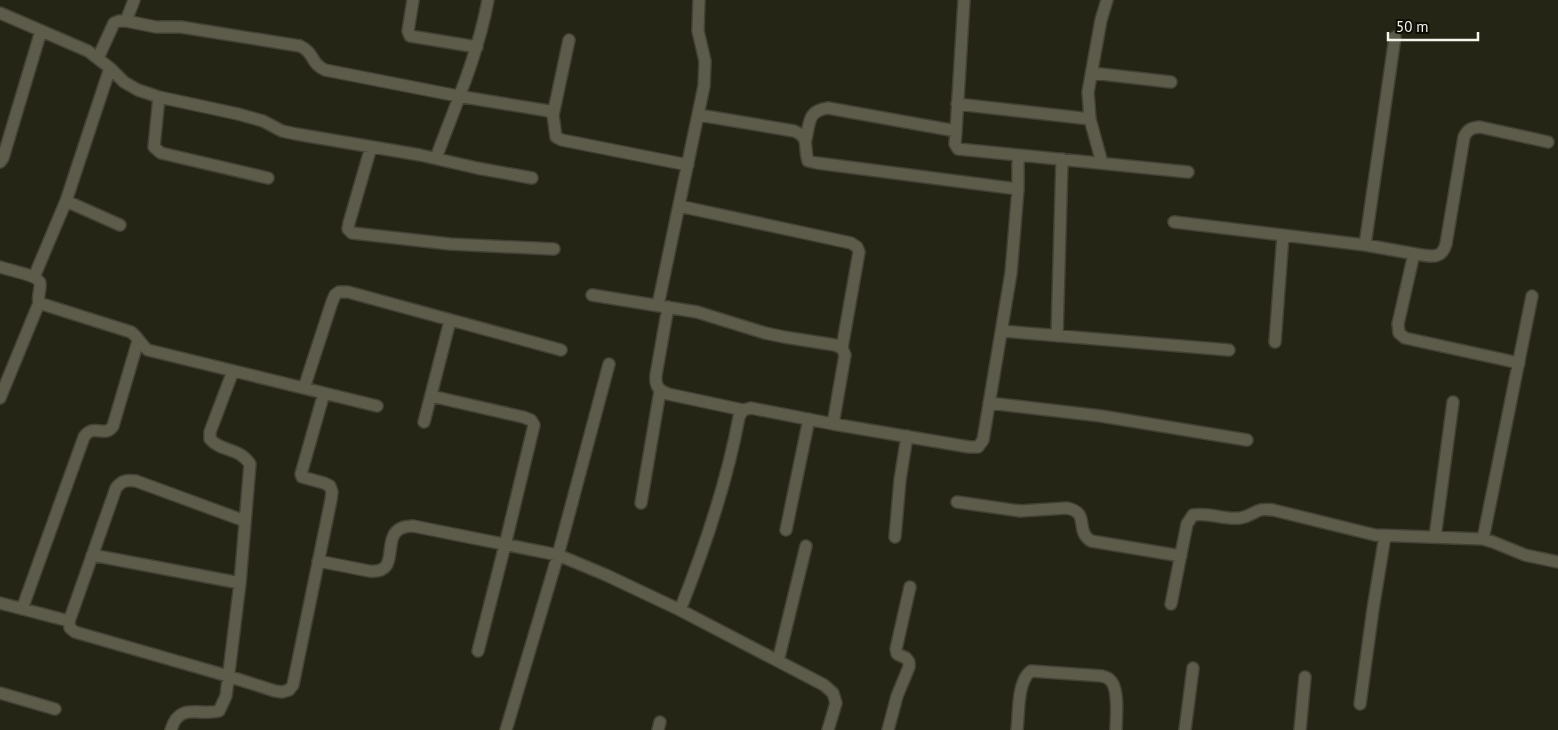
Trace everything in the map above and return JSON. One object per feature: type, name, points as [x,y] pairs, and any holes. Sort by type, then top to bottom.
[{"type":"street","points":[[126,21],[134,0]]},
{"type":"street","points":[[413,0],[408,31],[410,36],[477,47]]},
{"type":"street","points":[[436,158],[477,47],[488,0]]},
{"type":"street","points":[[699,0],[698,30],[706,72],[699,115],[679,206],[663,306],[655,383],[660,391],[743,410],[751,408],[969,447],[978,446],[983,440],[1011,273],[1018,189],[1018,156]]},
{"type":"street","points":[[964,0],[957,104],[956,144],[958,149],[1188,172]]},
{"type":"street","points":[[1102,163],[1090,119],[1088,92],[1106,0]]},
{"type":"street","points":[[0,13],[88,51],[124,82],[138,90],[159,97],[238,114],[263,121],[282,131],[436,158],[532,178]]},
{"type":"street","points":[[98,58],[114,23],[119,21],[147,26],[196,29],[300,46],[308,50],[318,66],[324,70],[458,96],[542,109],[549,111],[553,115]]},
{"type":"street","points":[[2,154],[41,30]]},
{"type":"street","points":[[1365,245],[1395,37]]},
{"type":"street","points":[[569,40],[553,115],[556,137],[562,140],[688,165]]},
{"type":"street","points":[[34,277],[66,201],[110,68]]},
{"type":"street","points":[[1092,74],[1171,82]]},
{"type":"street","points":[[159,97],[154,147],[161,153],[268,178]]},
{"type":"street","points":[[957,104],[1090,119]]},
{"type":"street","points":[[956,131],[828,108],[818,110],[811,115],[806,139],[806,154],[808,161],[817,163],[1018,189]]},
{"type":"street","points":[[699,115],[794,131],[802,134],[806,139]]},
{"type":"street","points":[[1174,222],[1365,245],[1437,256],[1442,252],[1446,244],[1464,137],[1467,131],[1480,127],[1548,142]]},
{"type":"street","points":[[371,147],[349,223],[348,229],[352,233],[450,244],[554,249]]},
{"type":"street","points":[[1057,336],[1062,159]]},
{"type":"street","points":[[66,201],[120,226]]},
{"type":"street","points":[[679,206],[851,243],[857,247],[859,252],[842,348],[845,355],[834,424]]},
{"type":"street","points":[[1275,342],[1283,235]]},
{"type":"street","points":[[1410,253],[1413,258],[1398,324],[1399,333],[1405,338],[1519,363]]},
{"type":"street","points":[[0,267],[34,277],[39,281],[40,285],[39,302],[0,398]]},
{"type":"street","points":[[304,388],[334,295],[339,292],[348,292],[561,350]]},
{"type":"street","points":[[592,295],[697,312],[784,337],[835,345],[842,348]]},
{"type":"street","points":[[1483,539],[1532,296]]},
{"type":"street","points":[[39,302],[131,332],[148,350],[157,354],[377,406]]},
{"type":"street","points":[[424,422],[450,320]]},
{"type":"street","points":[[1002,331],[1229,350]]},
{"type":"street","points":[[22,609],[84,437],[87,432],[92,430],[106,432],[111,430],[138,341]]},
{"type":"street","points":[[506,730],[558,555],[609,364]]},
{"type":"street","points":[[172,730],[177,717],[183,713],[210,714],[219,711],[226,696],[240,583],[250,464],[240,453],[214,444],[210,439],[210,432],[233,371]]},
{"type":"street","points":[[640,504],[660,391]]},
{"type":"street","points":[[245,521],[136,481],[128,480],[121,482],[116,488],[92,555],[69,621],[70,628],[75,632],[275,691],[289,690],[293,685],[332,492],[330,486],[302,477],[301,474],[324,393]]},
{"type":"street","points":[[431,396],[523,417],[531,420],[534,425],[478,651]]},
{"type":"street","points":[[1434,537],[1453,402]]},
{"type":"street","points":[[989,403],[1101,416],[1247,440]]},
{"type":"street","points":[[680,610],[705,543],[739,417],[743,410]]},
{"type":"street","points":[[786,530],[809,419]]},
{"type":"street","points":[[895,537],[899,489],[907,436]]},
{"type":"street","points":[[957,502],[1020,511],[1074,509],[1081,516],[1085,537],[1091,541],[1180,556]]},
{"type":"street","points":[[1171,604],[1187,524],[1193,515],[1202,514],[1240,518],[1264,508],[1361,533],[1385,536],[1483,539],[1525,555],[1558,562]]},
{"type":"street","points":[[318,561],[369,571],[377,572],[384,570],[388,563],[392,538],[396,530],[403,526],[413,526],[558,555],[680,610],[824,685],[833,693],[836,703],[828,730]]},
{"type":"street","points":[[1360,704],[1372,609],[1385,536]]},
{"type":"street","points":[[778,662],[806,546]]},
{"type":"street","points":[[92,555],[240,583]]},
{"type":"street","points":[[888,730],[897,696],[909,667],[909,662],[906,658],[897,654],[896,650],[910,587]]},
{"type":"street","points":[[0,604],[69,621]]},
{"type":"street","points":[[1185,730],[1193,668]]},
{"type":"street","points":[[1018,730],[1022,687],[1027,674],[1031,671],[1102,676],[1110,679],[1114,685],[1116,695],[1116,730]]},
{"type":"street","points":[[1300,730],[1305,677]]},
{"type":"street","points":[[0,693],[56,709]]}]
